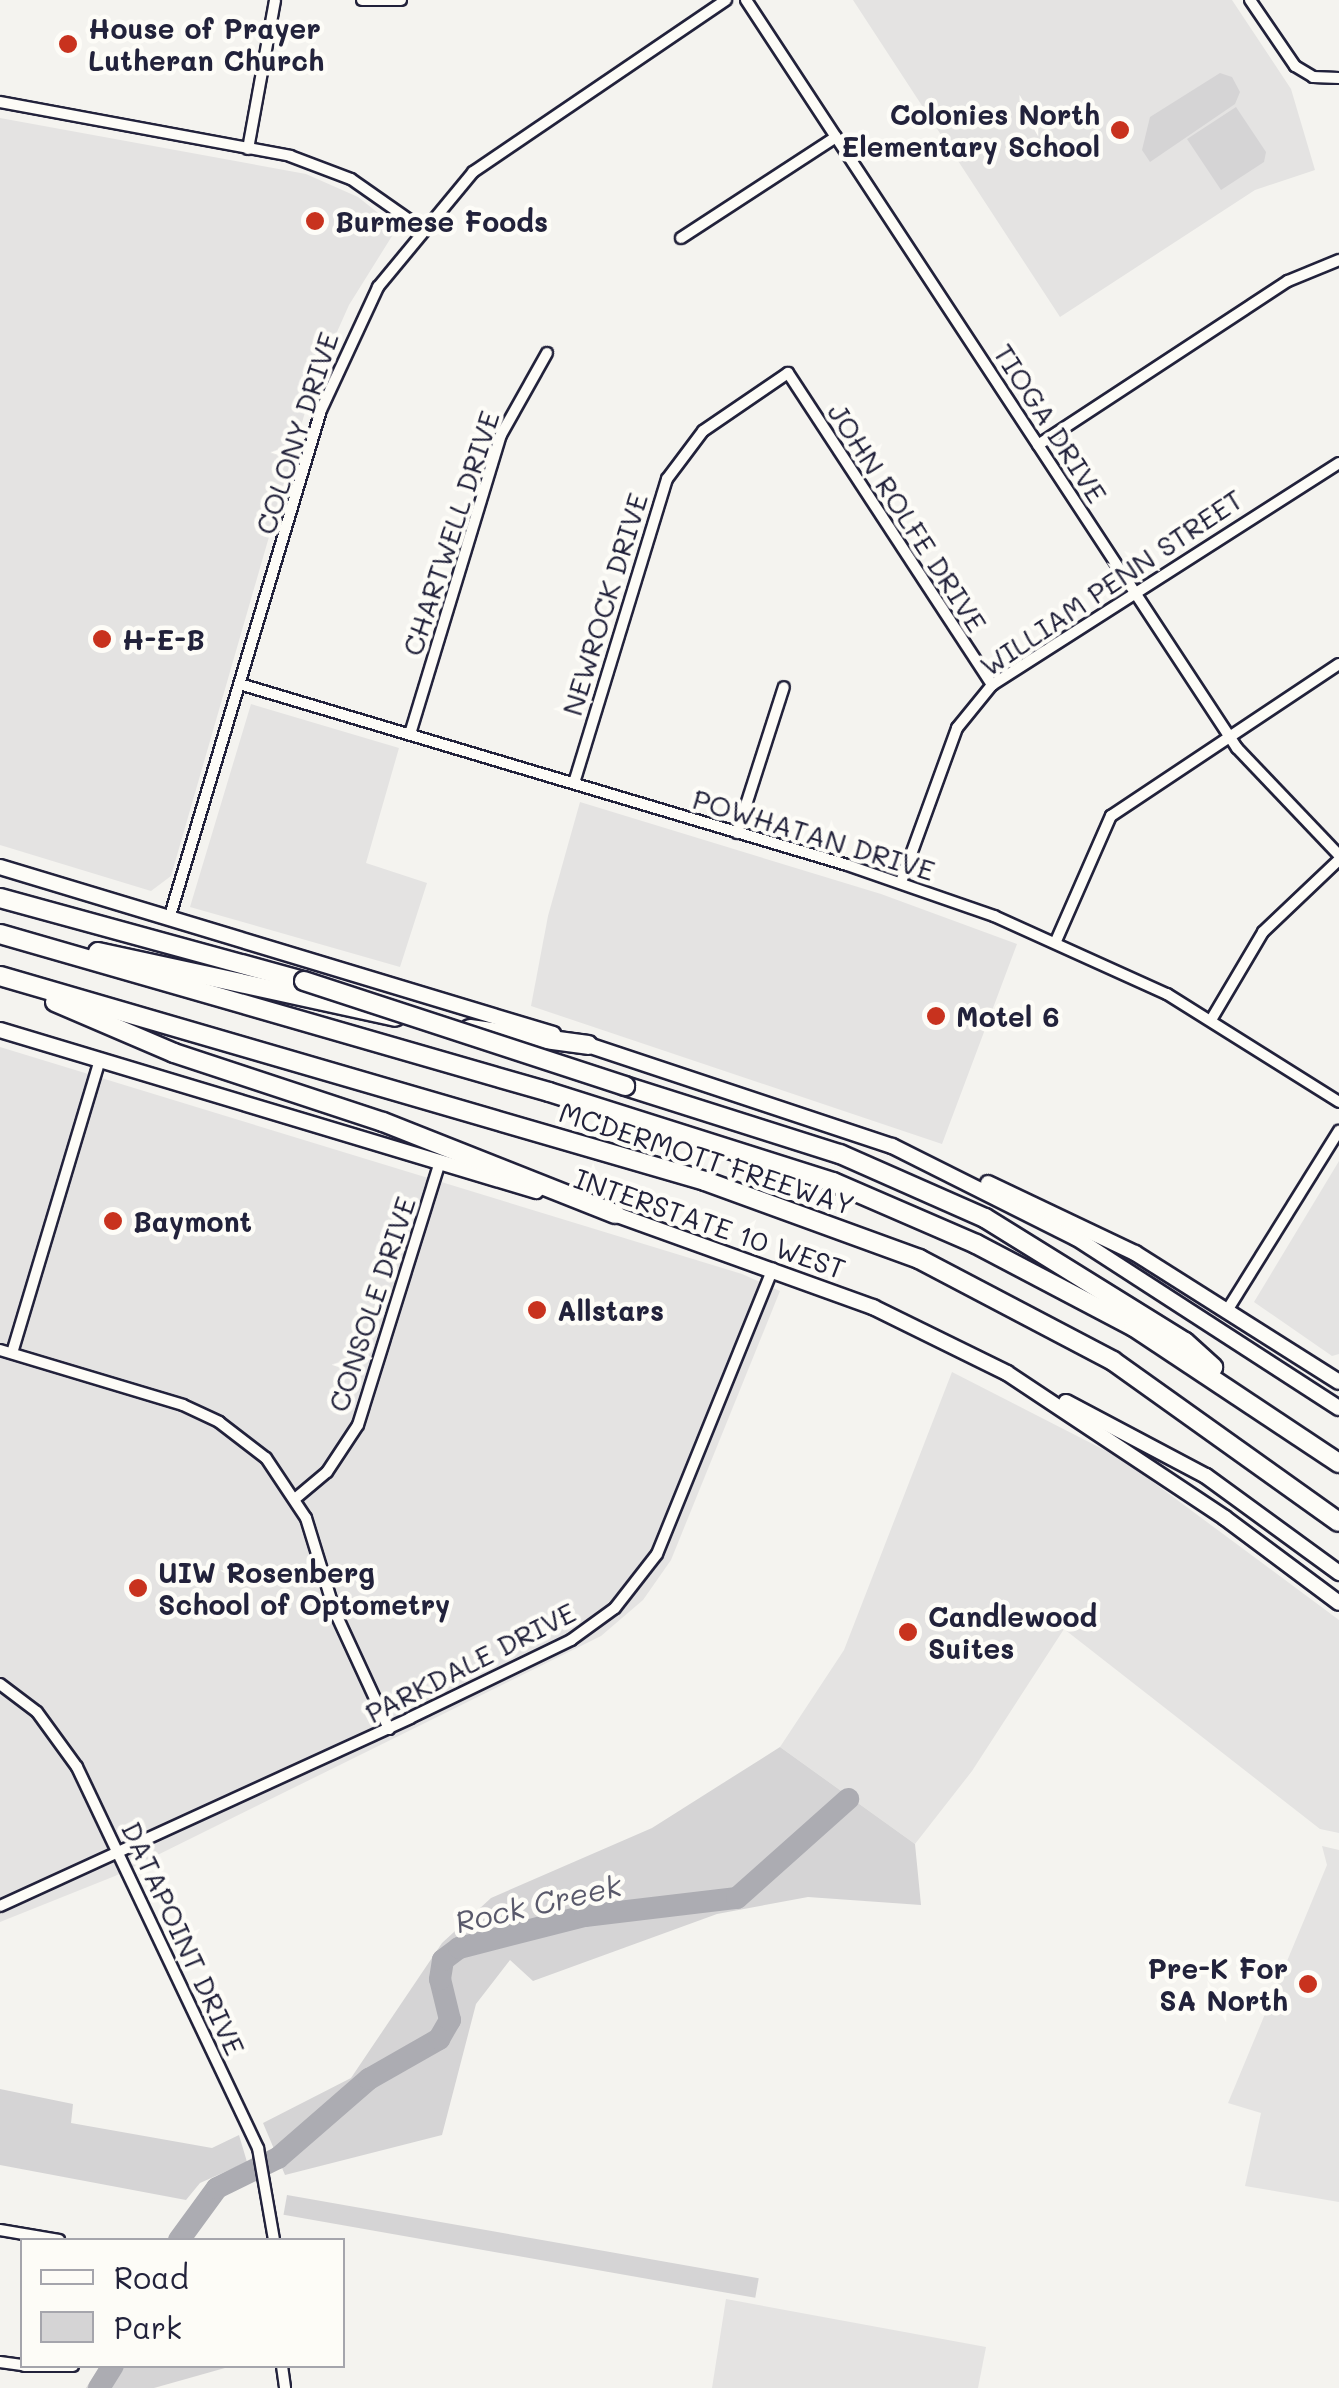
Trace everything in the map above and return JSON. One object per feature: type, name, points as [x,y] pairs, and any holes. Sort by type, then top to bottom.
[{"type":"highway","points":[[0,898],[304,982],[840,1154],[985,1218],[1185,1342],[1250,1402]]},
{"type":"highway","points":[[4,935],[185,967],[341,1008],[588,1045]]},
{"type":"highway","name":"MCDERMOTT FREEWAY","points":[[4,935],[549,1092],[833,1182],[976,1244],[1134,1327],[1339,1463]]},
{"type":"highway","points":[[0,976],[174,1054],[383,1122],[616,1214]]},
{"type":"highway","name":"MCDERMOTT FREEWAY","points":[[0,976],[704,1181],[919,1259],[1113,1362],[1339,1522]]},
{"type":"main road","points":[[0,867],[588,1045],[892,1146],[1053,1212],[1228,1309],[1339,1382]]},
{"type":"main road","name":"INTERSTATE 10 WEST","points":[[0,1030],[616,1214],[873,1307],[1007,1373],[1225,1518],[1339,1602]]},
{"type":"main road","points":[[892,1146],[1076,1238],[1339,1408]]},
{"type":"main road","points":[[1007,1373],[1206,1476],[1339,1573]]},
{"type":"street","points":[[248,149],[275,0]]},
{"type":"street","points":[[362,0],[401,0]]},
{"type":"street","name":"COLONY DRIVE","points":[[169,919],[243,685],[331,383],[368,304],[421,228],[503,148],[726,0]]},
{"type":"street","name":"TIOGA DRIVE","points":[[746,0],[1228,735],[1339,858]]},
{"type":"street","points":[[1250,0],[1305,74],[1339,78]]},
{"type":"street","points":[[0,102],[324,166],[378,194],[421,228]]},
{"type":"street","points":[[681,238],[836,137]]},
{"type":"street","points":[[1038,445],[1288,281],[1339,260]]},
{"type":"street","name":"CHARTWELL DRIVE","points":[[410,734],[501,435],[547,353]]},
{"type":"street","name":"JOHN ROLFE DRIVE","points":[[788,373],[992,685]]},
{"type":"street","name":"NEWROCK DRIVE","points":[[574,783],[667,480],[702,431],[788,373]]},
{"type":"street","name":"WILLIAM PENN STREET","points":[[901,882],[957,728],[992,685],[1339,463]]},
{"type":"street","points":[[1056,941],[1111,816],[1339,664]]},
{"type":"street","name":"POWHATAN DRIVE","points":[[243,685],[901,882],[1056,941],[1211,1020],[1339,1102]]},
{"type":"street","points":[[737,833],[784,686]]},
{"type":"street","points":[[1211,1020],[1264,932],[1339,858]]},
{"type":"street","points":[[100,1059],[6,1352],[207,1415],[266,1458],[296,1498],[336,1612],[389,1728]]},
{"type":"street","points":[[1228,1309],[1339,1130]]},
{"type":"street","name":"CONSOLE DRIVE","points":[[296,1498],[326,1472],[358,1424],[440,1162]]},
{"type":"street","name":"PARKDALE DRIVE","points":[[0,1906],[120,1856],[571,1640],[631,1591],[671,1524],[772,1269]]},
{"type":"street","name":"DATAPOINT DRIVE","points":[[0,1684],[62,1741],[120,1856],[258,2148],[268,2180],[274,2238]]},
{"type":"street","points":[[0,2230],[47,2238]]},
{"type":"shaded area","name":"Colonies North Elementary School","points":[[853,0],[1232,0],[1291,89],[1315,170],[1255,190],[1060,317]]},
{"type":"shaded area","points":[[0,118],[306,174],[358,197],[397,228],[349,305],[312,388],[171,876],[151,891],[0,845]]},
{"type":"shaded area","points":[[251,704],[399,748],[366,863],[427,883],[400,967],[190,907]]},
{"type":"shaded area","points":[[580,802],[881,894],[1017,944],[942,1144],[531,1006],[548,916]]},
{"type":"shaded area","points":[[0,1047],[742,1274],[780,1291],[671,1560],[643,1600],[601,1636],[115,1876],[0,1922]]},
{"type":"shaded area","points":[[1339,1161],[1339,1354],[1332,1356],[1254,1302]]},
{"type":"shaded area","points":[[952,1372],[1122,1459],[1339,1620],[1339,1833],[1320,1829],[1064,1629],[972,1771],[915,1844],[780,1747],[844,1650]]},
{"type":"shaded area","name":"Pre-K For SA North","points":[[1322,1846],[1339,1850],[1339,2202],[1245,2186],[1261,2113],[1228,2103],[1327,1865]]},
{"type":"shaded area","points":[[726,2299],[986,2347],[978,2388],[712,2388]]},
{"type":"green space","points":[[1220,73],[1232,77],[1240,92],[1235,104],[1150,162],[1142,150],[1150,117]]},
{"type":"green space","points":[[1236,107],[1266,152],[1264,162],[1221,190],[1187,139]]},
{"type":"green space","points":[[780,1747],[915,1844],[921,1905],[808,1897],[717,1914],[533,1981],[510,1960],[476,2004],[442,2135],[285,2175],[263,2123],[351,2078],[442,1943],[491,1898],[652,1828]]},
{"type":"green space","points":[[0,2089],[73,2104],[71,2123],[212,2148],[239,2135],[247,2162],[200,2183],[186,2200],[0,2165]]},
{"type":"green space","points":[[287,2195],[759,2278],[755,2298],[284,2215]]},
{"type":"green space","points":[[99,2368],[225,2368],[154,2388],[86,2388]]},
{"type":"waterway","name":"Rock Creek","points":[[180,2238],[217,2188],[278,2158],[369,2079],[439,2039],[450,2020],[440,1979],[443,1960],[459,1948],[585,1916],[737,1898],[848,1799]]},
{"type":"waterway","name":"Rock Creek","points":[[99,2388],[112,2368]]},
{"type":"place","name":"House of Prayer Lutheran Church","points":[[68,44]]},
{"type":"place","name":"Colonies North Elementary School","points":[[1120,130]]},
{"type":"place","name":"Burmese Foods","points":[[315,221]]},
{"type":"place","name":"H-E-B","points":[[102,639]]},
{"type":"place","name":"Motel 6","points":[[936,1016]]},
{"type":"place","name":"Baymont","points":[[113,1221]]},
{"type":"place","name":"Allstars","points":[[537,1310]]},
{"type":"place","name":"UIW Rosenberg School of Optometry","points":[[138,1588]]},
{"type":"place","name":"Candlewood Suites","points":[[908,1632]]},
{"type":"place","name":"Pre-K For SA North","points":[[1308,1984]]}]
